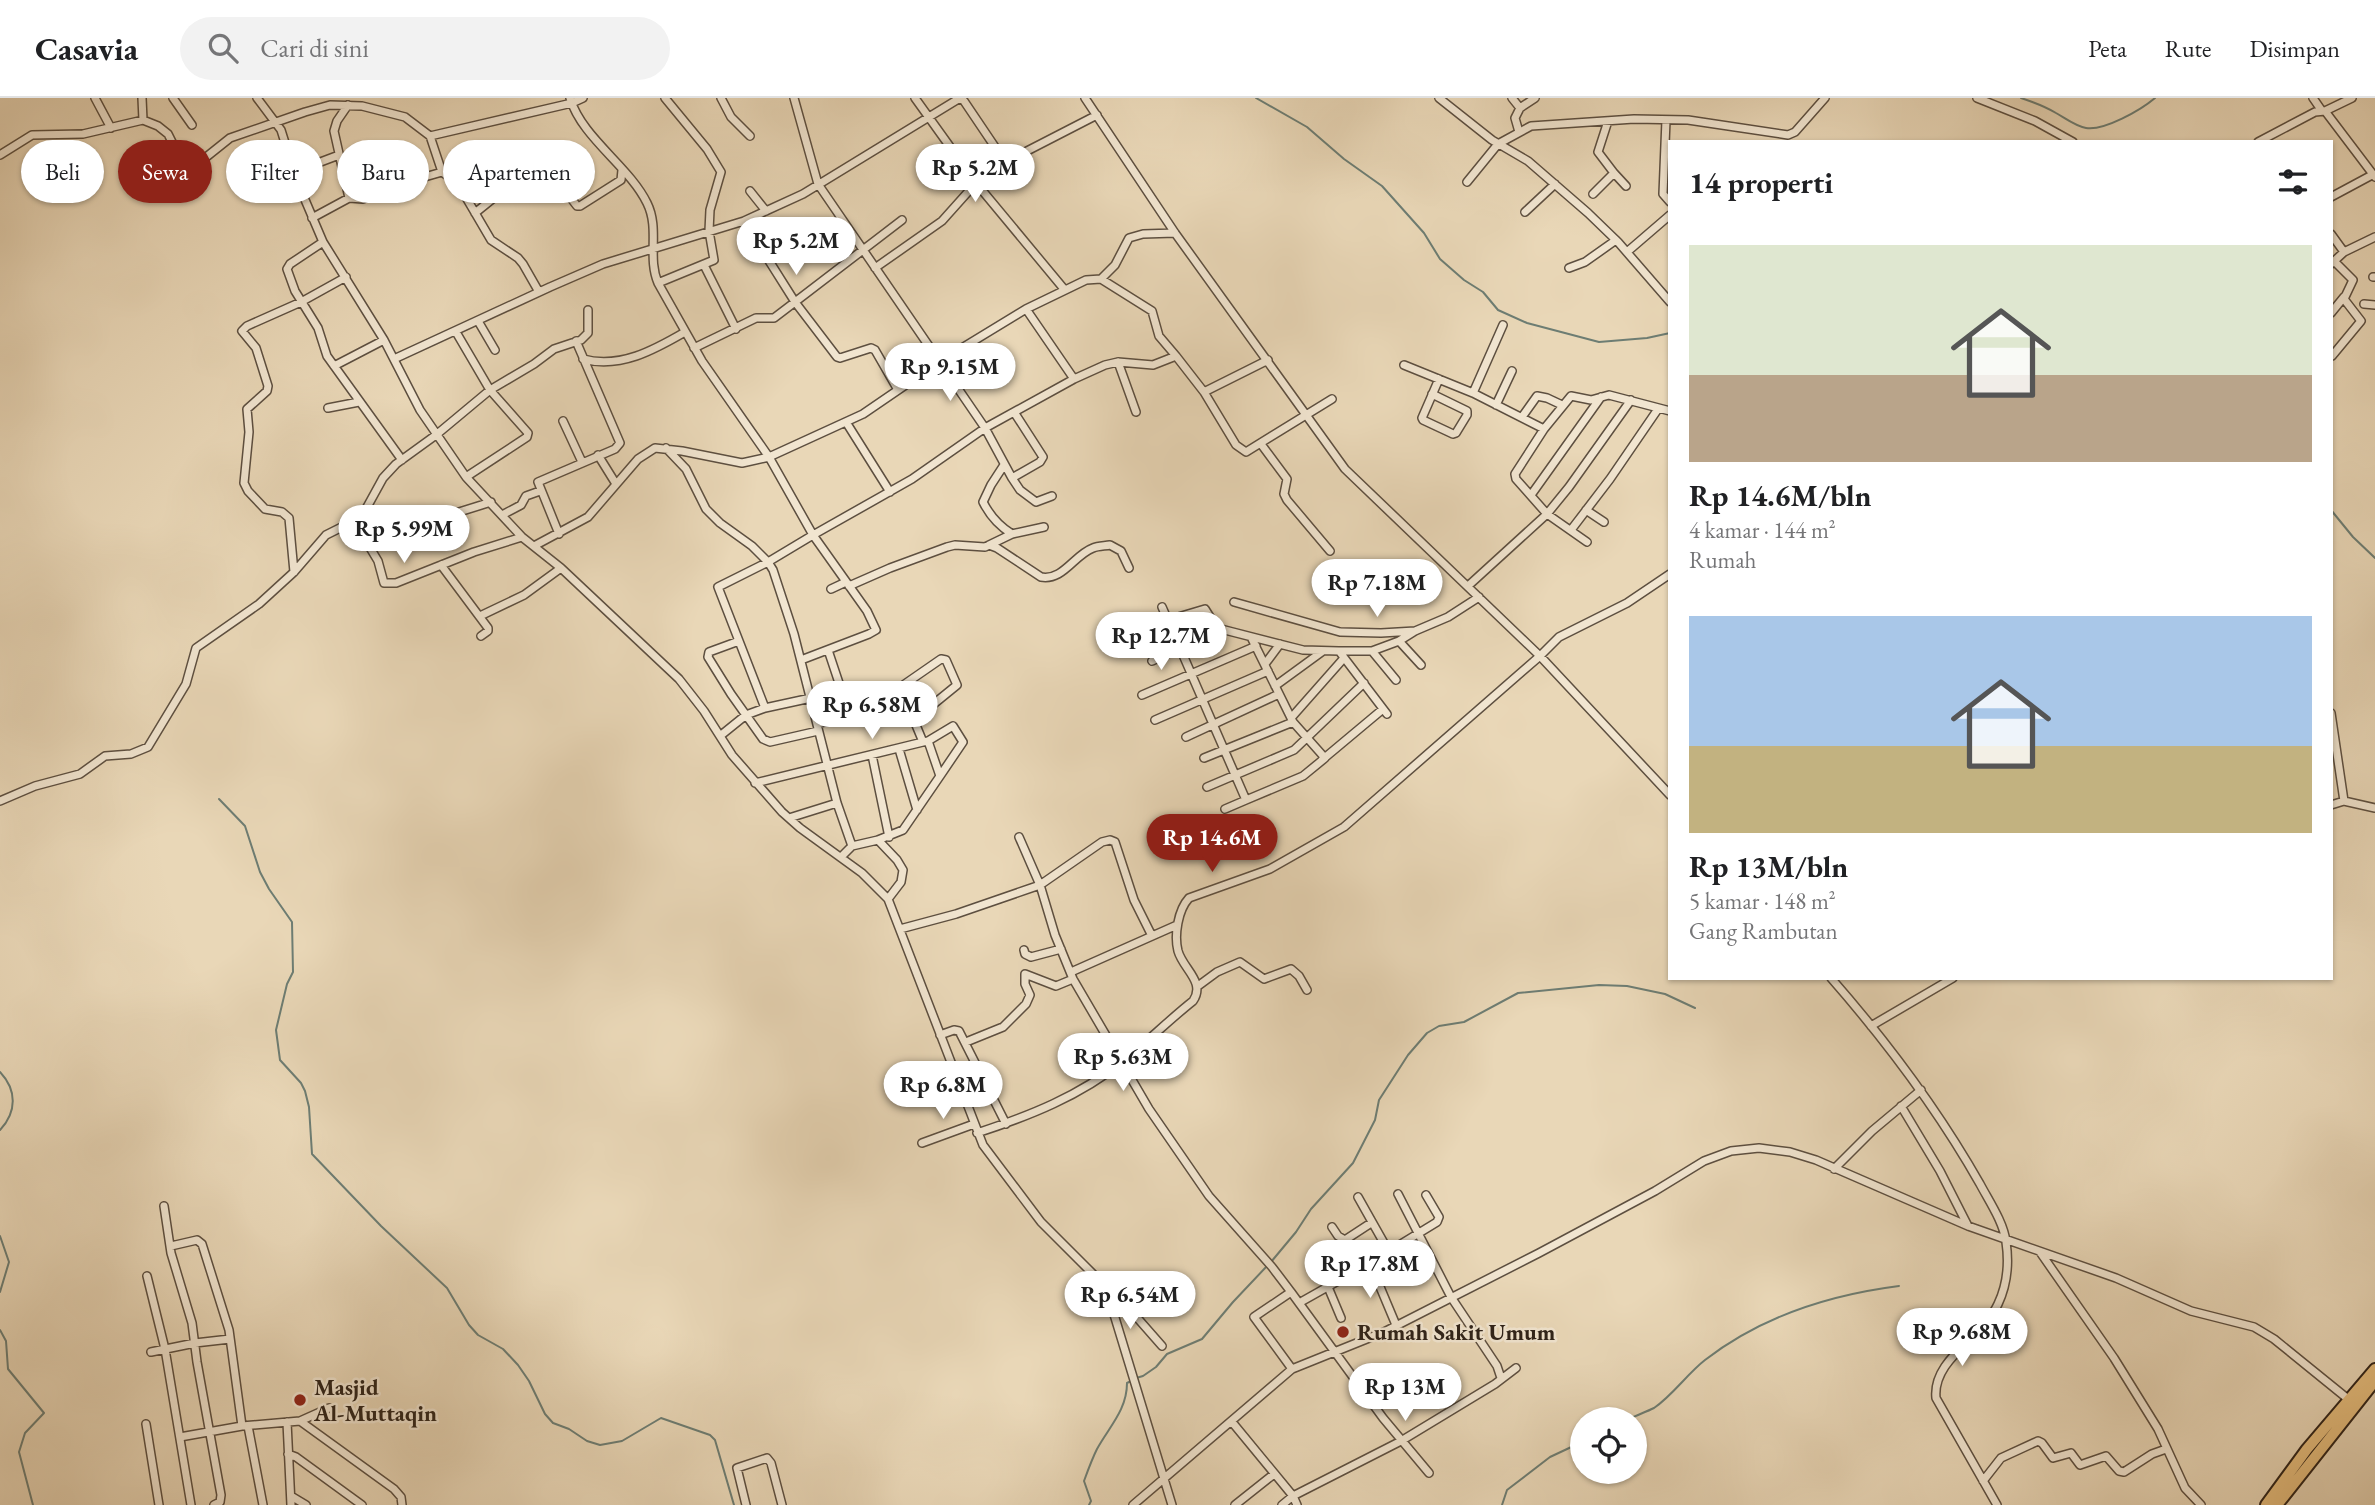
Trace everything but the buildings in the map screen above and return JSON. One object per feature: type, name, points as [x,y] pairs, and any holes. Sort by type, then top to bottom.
[{"type":"highway","points":[[2266,1505],[2348,1399],[2375,1369]]},
{"type":"highway","points":[[2277,1505],[2375,1381]]},
{"type":"street","points":[[95,98],[111,128]]},
{"type":"street","points":[[142,98],[143,120]]},
{"type":"street","points":[[173,98],[192,125]]},
{"type":"street","points":[[257,98],[281,130],[284,140]]},
{"type":"street","points":[[430,136],[583,98]]},
{"type":"street","points":[[657,283],[713,261],[715,256],[709,231],[710,210],[721,176],[720,168],[664,98]]},
{"type":"street","points":[[721,98],[731,117],[750,136]]},
{"type":"street","points":[[794,98],[818,184],[985,428],[1020,490],[1036,502],[1052,496]]},
{"type":"street","points":[[915,98],[976,183],[1065,289]]},
{"type":"street","points":[[1085,98],[1175,233],[1345,469],[1541,656],[1668,793]]},
{"type":"street","points":[[1439,98],[1498,144],[1528,161],[1555,184],[1616,240],[1668,300]]},
{"type":"street","points":[[1512,98],[1520,108]]},
{"type":"street","points":[[1519,132],[1515,121],[1520,108],[1535,98]]},
{"type":"street","points":[[1467,182],[1498,144],[1531,126],[1666,120],[1705,122],[1788,135],[1795,132],[1825,98]]},
{"type":"street","points":[[1977,98],[2035,121],[2069,140]]},
{"type":"street","points":[[2313,98],[2373,176],[2333,196]]},
{"type":"street","points":[[2262,140],[2352,98]]},
{"type":"street","points":[[394,359],[604,264],[744,221],[803,194],[927,117],[962,99],[995,147]]},
{"type":"street","points":[[571,101],[585,124],[641,192],[650,209],[655,228],[654,270],[657,283],[694,348],[769,457],[813,535],[867,611],[876,629],[801,660]]},
{"type":"street","points":[[0,155],[33,135],[83,134],[143,120],[168,134],[182,159],[188,164],[200,162],[230,138],[275,122],[322,107],[363,102],[405,117],[430,136],[442,172],[457,182],[491,240],[518,258],[539,292]]},
{"type":"street","points":[[337,145],[334,131],[348,105]]},
{"type":"street","points":[[875,268],[942,221],[976,183],[1027,151],[1097,116]]},
{"type":"street","points":[[1666,120],[1663,194],[1668,200]]},
{"type":"street","points":[[1608,121],[1598,152],[1626,186]]},
{"type":"street","points":[[475,213],[501,192],[523,196],[564,188],[577,206],[580,206],[621,180],[622,170]]},
{"type":"street","points":[[429,176],[442,172]]},
{"type":"street","points":[[1593,194],[1614,173]]},
{"type":"street","points":[[1525,212],[1555,184]]},
{"type":"street","points":[[750,191],[765,211]]},
{"type":"street","points":[[306,203],[323,242],[384,340],[436,435],[467,477],[522,537],[561,568],[679,679],[732,755],[789,818],[878,887],[888,899],[977,1133],[992,1160],[1041,1222],[1095,1276],[1109,1298],[1172,1505]]},
{"type":"street","points":[[312,218],[340,203]]},
{"type":"street","points":[[1627,252],[1668,217]]},
{"type":"street","points":[[694,348],[757,318],[774,318],[902,220]]},
{"type":"street","points":[[744,221],[795,302],[836,356],[840,358],[871,348],[875,350],[898,390]]},
{"type":"street","points":[[534,546],[588,517],[646,453],[655,448],[742,463],[769,457],[863,414],[939,362],[1026,309],[1065,289],[1101,279],[1115,265],[1129,238],[1143,234],[1175,233]]},
{"type":"street","points":[[2333,237],[2344,252]]},
{"type":"street","points":[[2333,311],[2344,298],[2353,280],[2333,263],[2344,252],[2375,237]]},
{"type":"street","points":[[1569,268],[1585,262],[1616,240]]},
{"type":"street","points":[[323,242],[290,264],[287,269],[301,302],[318,328],[327,356],[402,460]]},
{"type":"street","points":[[704,265],[736,329]]},
{"type":"street","points":[[294,572],[289,518],[282,512],[265,509],[244,483],[249,432],[247,410],[267,391],[268,386],[256,348],[242,331],[247,326],[301,302],[346,277]]},
{"type":"street","points":[[1101,279],[1152,311],[1159,336],[1204,392],[1241,450],[1246,452],[1261,444],[1332,400]]},
{"type":"street","points":[[2333,355],[2361,321],[2344,298]]},
{"type":"street","points":[[2364,304],[2375,305]]},
{"type":"street","points":[[1026,309],[1074,379]]},
{"type":"street","points":[[0,801],[35,786],[80,774],[106,756],[131,754],[148,747],[186,684],[196,648],[259,604],[294,572],[326,535],[342,527],[351,526],[366,509],[383,478],[402,460],[490,390],[554,349],[583,338],[588,333],[587,310]]},
{"type":"street","points":[[478,321],[495,350]]},
{"type":"street","points":[[1473,393],[1503,325]]},
{"type":"street","points":[[456,332],[490,390],[528,434],[467,477]]},
{"type":"street","points":[[583,359],[599,362],[630,359],[685,332]]},
{"type":"street","points":[[334,366],[384,340]]},
{"type":"street","points":[[559,534],[538,482],[615,449],[620,441],[576,341]]},
{"type":"street","points":[[765,708],[718,587],[768,562],[890,492],[985,428],[1074,379],[1118,362],[1153,365],[1176,356]]},
{"type":"street","points":[[1204,392],[1268,360]]},
{"type":"street","points":[[1118,362],[1136,412]]},
{"type":"street","points":[[1404,365],[1473,393],[1544,429]]},
{"type":"street","points":[[1496,405],[1512,371]]},
{"type":"street","points":[[1432,394],[1467,411],[1456,433],[1423,420],[1432,394],[1438,379]]},
{"type":"street","points":[[1587,542],[1547,514],[1516,479],[1515,474],[1544,429],[1571,396],[1591,400],[1609,395],[1668,411]]},
{"type":"street","points":[[1522,417],[1537,396],[1562,405]]},
{"type":"street","points":[[1531,495],[1602,396]]},
{"type":"street","points":[[1468,586],[1547,514],[1631,400]]},
{"type":"street","points":[[328,408],[359,402]]},
{"type":"street","points":[[1571,530],[1658,409]]},
{"type":"street","points":[[1012,478],[1040,463],[1043,457],[1014,412]]},
{"type":"street","points":[[563,421],[582,463]]},
{"type":"street","points":[[846,422],[890,492]]},
{"type":"street","points":[[1261,444],[1287,479],[1284,495],[1287,500],[1330,551]]},
{"type":"street","points":[[666,448],[686,469],[706,509],[720,523],[752,546],[773,570],[801,660],[837,803],[852,846]]},
{"type":"street","points":[[598,455],[616,484]]},
{"type":"street","points":[[1004,465],[984,502],[1001,527],[1012,534]]},
{"type":"street","points":[[502,515],[521,505],[527,496],[540,491]]},
{"type":"street","points":[[369,546],[440,518],[491,502]]},
{"type":"street","points":[[1586,510],[1604,522]]},
{"type":"street","points":[[351,526],[369,546],[378,561],[384,583],[389,584],[522,537]]},
{"type":"street","points":[[831,589],[947,547],[955,545],[977,548],[1012,534],[1044,527]]},
{"type":"street","points":[[989,545],[1035,575],[1048,578],[1058,575],[1094,547],[1110,545],[1121,551],[1129,568]]},
{"type":"street","points":[[441,565],[480,616],[488,631],[481,636]]},
{"type":"street","points":[[480,616],[524,595],[561,568]]},
{"type":"street","points":[[977,1133],[1039,1112],[1121,1063],[1193,1001],[1198,994],[1198,986],[1178,951],[1177,925],[1184,904],[1189,898],[1270,869],[1344,827],[1541,656],[1559,637],[1627,603],[1668,575]]},
{"type":"street","points":[[1168,620],[1205,609],[1217,628],[1251,637],[1303,650],[1372,651],[1448,617],[1479,597]]},
{"type":"street","points":[[1234,602],[1340,632],[1415,631]]},
{"type":"street","points":[[1162,607],[1246,800]]},
{"type":"street","points":[[1152,661],[1217,628]]},
{"type":"street","points":[[1251,637],[1292,720],[1325,758]]},
{"type":"street","points":[[739,641],[709,652],[708,655],[746,715],[768,742],[906,701]]},
{"type":"street","points":[[1399,641],[1421,665]]},
{"type":"street","points":[[1155,720],[1203,701],[1266,668],[1280,644]]},
{"type":"street","points":[[1142,695],[1256,646]]},
{"type":"street","points":[[828,650],[850,716]]},
{"type":"street","points":[[1275,686],[1324,650]]},
{"type":"street","points":[[1225,809],[1303,776],[1385,711],[1339,651]]},
{"type":"street","points":[[1372,651],[1396,680]]},
{"type":"street","points":[[1204,758],[1292,720],[1344,658]]},
{"type":"street","points":[[914,720],[957,685],[958,681],[946,660],[941,659],[902,686],[914,720],[940,776]]},
{"type":"street","points":[[1207,787],[1294,750],[1364,683]]},
{"type":"street","points":[[1186,737],[1279,694]]},
{"type":"street","points":[[720,736],[746,715],[811,698]]},
{"type":"street","points":[[755,783],[925,742],[954,726],[963,742],[903,830],[889,837],[852,846],[841,857]]},
{"type":"street","points":[[2333,727],[2344,801]]},
{"type":"street","points":[[899,749],[918,810]]},
{"type":"street","points":[[872,755],[889,837]]},
{"type":"street","points":[[1312,770],[1325,758]]},
{"type":"street","points":[[2333,804],[2344,801],[2375,808]]},
{"type":"street","points":[[789,818],[837,803]]},
{"type":"street","points":[[1019,837],[1040,885],[1072,976],[1149,1109],[1209,1196],[1272,1267],[1401,1441],[1429,1473]]},
{"type":"street","points":[[878,840],[903,870],[901,882],[888,899]]},
{"type":"street","points":[[900,929],[945,918],[1040,885],[1096,845],[1110,840],[1115,842],[1134,900],[1152,936]]},
{"type":"street","points":[[966,1042],[1003,1027],[1026,1004],[1030,995],[1025,984],[1025,974],[1056,986],[1177,925]]},
{"type":"street","points":[[1024,950],[1025,954],[1031,957],[1061,949]]},
{"type":"street","points":[[1198,986],[1217,972],[1240,962],[1264,979],[1292,969],[1307,990]]},
{"type":"street","points":[[1833,980],[1922,1090],[1964,1156],[2006,1239],[2007,1273],[1998,1304],[1984,1325],[1943,1369],[1936,1386],[1936,1398],[1997,1505]]},
{"type":"street","points":[[1871,1026],[1950,980]]},
{"type":"street","points":[[940,1035],[957,1029],[1006,1124]]},
{"type":"street","points":[[1834,1169],[1872,1131],[1922,1090]]},
{"type":"street","points":[[1900,1106],[1940,1171],[1968,1226]]},
{"type":"street","points":[[922,1143],[974,1124]]},
{"type":"street","points":[[1133,1505],[1292,1369],[1396,1325],[1655,1191],[1704,1161],[1731,1151],[1759,1148],[1779,1150],[1816,1160],[1968,1226],[2116,1278],[2191,1311],[2254,1327],[2274,1339],[2348,1399]]},
{"type":"street","points":[[1398,1194],[1451,1297],[1497,1366],[1501,1378]]},
{"type":"street","points":[[1299,1303],[1370,1264],[1439,1220],[1426,1195]]},
{"type":"street","points":[[1358,1197],[1389,1252]]},
{"type":"street","points":[[164,1206],[171,1245],[192,1323],[221,1495],[218,1504]]},
{"type":"street","points":[[1332,1227],[1342,1241],[1371,1223]]},
{"type":"street","points":[[171,1245],[197,1240],[202,1244],[230,1339],[262,1505]]},
{"type":"street","points":[[2039,1251],[2115,1358],[2158,1429],[2185,1488],[2201,1505]]},
{"type":"street","points":[[1370,1264],[1396,1325]]},
{"type":"street","points":[[147,1276],[165,1349],[191,1505]]},
{"type":"street","points":[[1328,1287],[1341,1318]]},
{"type":"street","points":[[1291,1292],[1254,1317],[1292,1369]]},
{"type":"street","points":[[1109,1298],[1126,1305],[1162,1346]]},
{"type":"street","points":[[151,1352],[230,1339]]},
{"type":"street","points":[[1282,1505],[1293,1496],[1401,1441],[1495,1384],[1516,1368]]},
{"type":"street","points":[[180,1437],[300,1420],[329,1408]]},
{"type":"street","points":[[300,1420],[394,1489],[401,1497],[402,1505]]},
{"type":"street","points":[[287,1422],[291,1505]]},
{"type":"street","points":[[1232,1422],[1293,1496],[1297,1505]]},
{"type":"street","points":[[146,1424],[159,1505]]},
{"type":"street","points":[[1983,1481],[2001,1458],[2038,1441],[2053,1458],[2071,1453],[2080,1465],[2106,1457],[2119,1471],[2124,1472],[2152,1454],[2166,1450]]},
{"type":"street","points":[[288,1454],[362,1505]]},
{"type":"street","points":[[746,1505],[737,1468],[767,1458],[771,1463],[782,1505]]},
{"type":"street","points":[[1235,1505],[1274,1474]]},
{"type":"street","points":[[291,1496],[306,1505]]},
{"type":"waterway","points":[[1256,98],[1307,127],[1344,159],[1382,186],[1424,233],[1440,259],[1483,292],[1498,310],[1527,323],[1599,342],[1668,333]]},
{"type":"waterway","points":[[2021,98],[2086,128],[2122,119],[2155,98]]},
{"type":"waterway","points":[[2333,512],[2375,558]]},
{"type":"waterway","points":[[219,799],[245,826],[260,872],[292,922],[293,972],[287,984],[276,1030],[280,1060],[305,1091],[309,1107],[312,1154],[381,1226],[447,1288],[478,1335],[503,1349],[518,1365],[545,1414],[553,1423],[600,1445],[622,1441],[661,1418],[710,1435],[715,1440],[734,1505]]},
{"type":"waterway","points":[[1271,1262],[1311,1209],[1353,1163],[1375,1120],[1379,1100],[1408,1055],[1427,1033],[1439,1026],[1464,1022],[1518,993],[1599,985],[1627,986],[1665,994],[1695,1008]]},
{"type":"waterway","points":[[0,1072],[10,1086],[13,1101],[10,1116],[0,1130]]},
{"type":"waterway","points":[[0,1236],[9,1262],[0,1292]]},
{"type":"waterway","points":[[1136,1378],[1156,1367],[1167,1354],[1202,1339],[1267,1266]]},
{"type":"waterway","points":[[1647,1411],[1661,1403],[1705,1360],[1749,1331],[1821,1302],[1899,1286]]},
{"type":"waterway","points":[[0,1330],[6,1341],[8,1369],[44,1413],[25,1433],[19,1452],[33,1505]]},
{"type":"waterway","points":[[1089,1505],[1091,1501],[1084,1481],[1097,1449],[1121,1410],[1127,1383],[1131,1381]]},
{"type":"waterway","points":[[1502,1505],[1507,1490],[1550,1457],[1570,1448]]},
{"type":"place","name":"Rumah Sakit Umum","points":[[1343,1332]]},
{"type":"place","name":"Masjid Al-Muttaqin","points":[[300,1400]]}]
